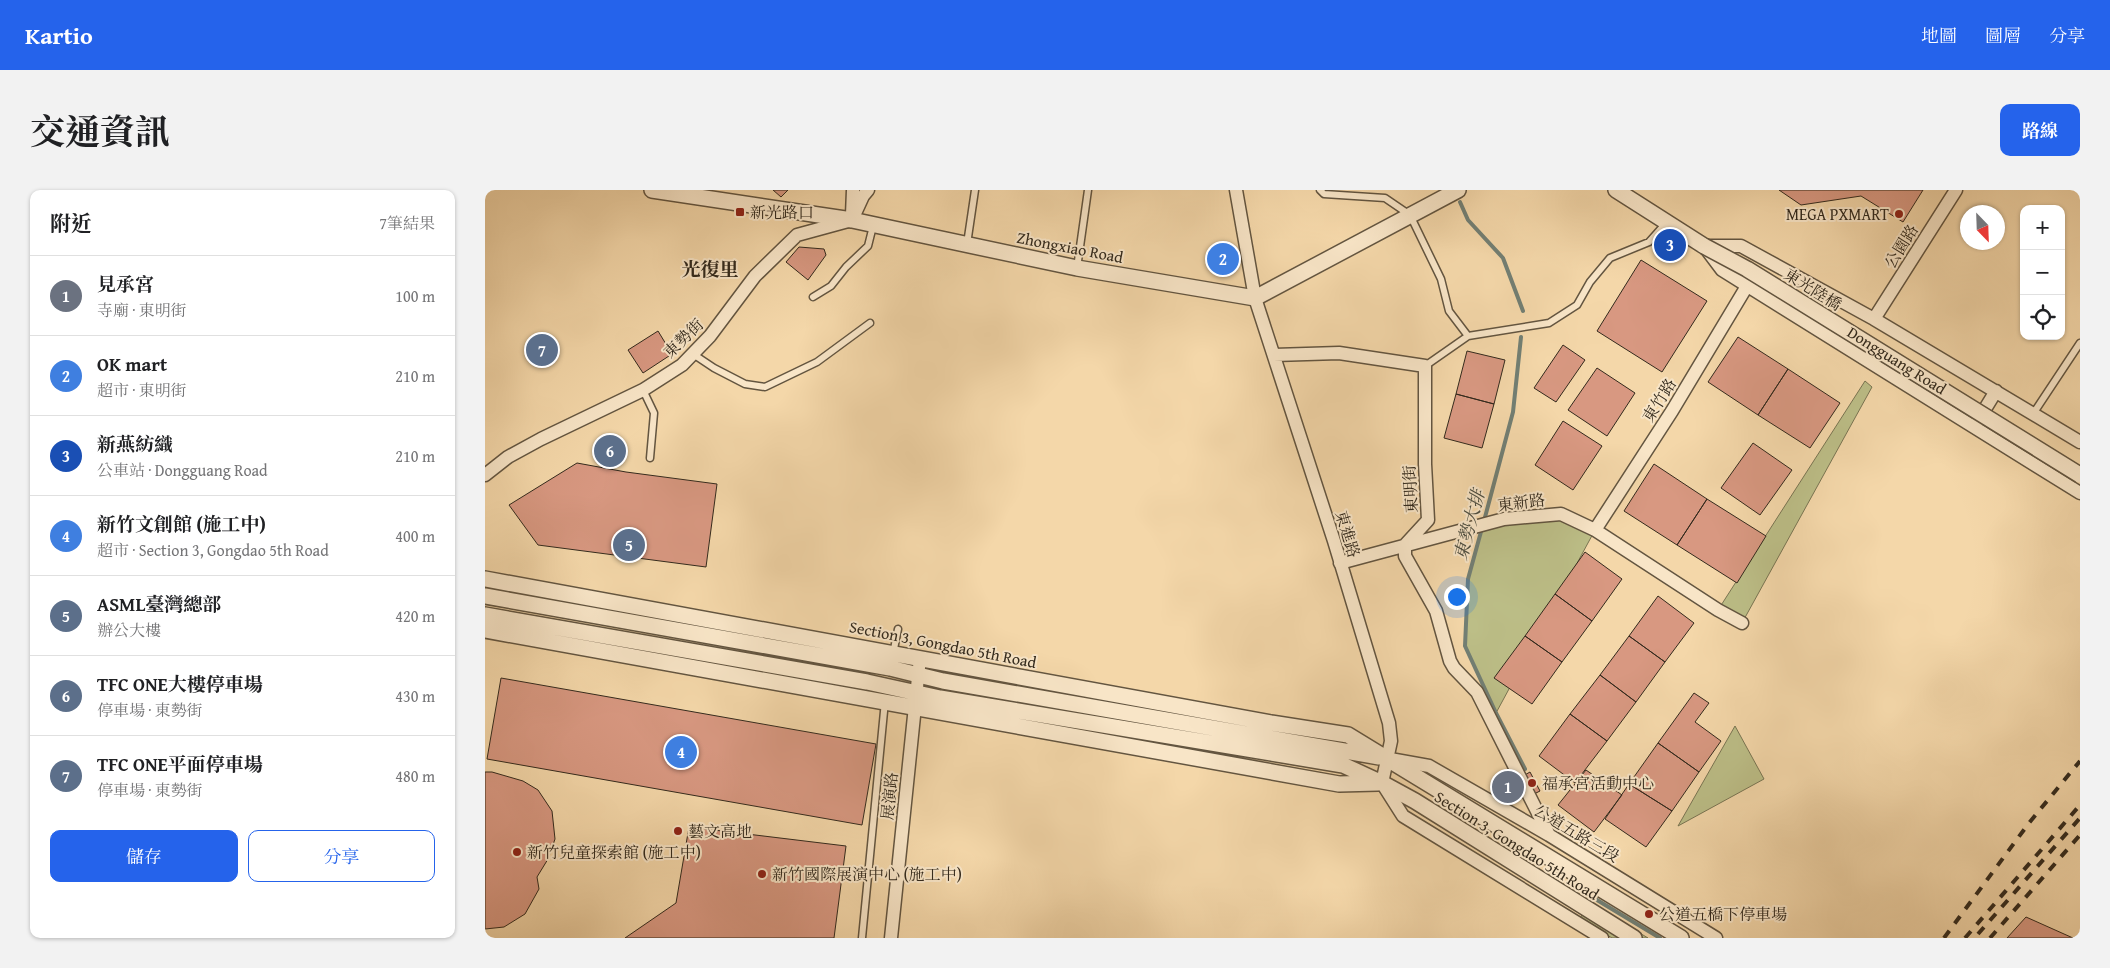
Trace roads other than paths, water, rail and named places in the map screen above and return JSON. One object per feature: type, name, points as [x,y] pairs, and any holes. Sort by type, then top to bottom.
[{"type":"street","name":"Zhongxiao Road","points":[[652,190],[852,220],[1077,268],[1255,298]]},
{"type":"street","points":[[852,220],[853,190]]},
{"type":"street","points":[[852,220],[863,196],[869,190]]},
{"type":"street","points":[[1236,190],[1255,298],[1453,191]]},
{"type":"street","name":"Dongguang Road","points":[[1616,190],[1704,246],[1721,270],[2080,493]]},
{"type":"street","name":"公園路","points":[[1874,319],[1956,190]]},
{"type":"street","name":"東勢街","points":[[485,475],[508,457],[643,390],[682,365],[710,336],[755,276],[797,235],[852,220]]},
{"type":"street","name":"Dongguang Road","points":[[1704,246],[1741,246],[1874,319],[2080,442]]},
{"type":"street","name":"東光陸橋","points":[[1704,246],[1747,269],[2080,475]]},
{"type":"street","name":"東竹路","points":[[1595,530],[1672,411],[1747,286]]},
{"type":"street","name":"東進路","points":[[1255,298],[1389,723],[1391,741],[1382,782]]},
{"type":"street","points":[[1274,355],[1339,353],[1425,366]]},
{"type":"street","name":"東明街","points":[[1405,545],[1428,520],[1425,464],[1425,366]]},
{"type":"street","points":[[1973,428],[1996,391]]},
{"type":"street","name":"東新路","points":[[1340,563],[1504,519],[1561,514],[1595,530],[1718,610],[1742,623]]},
{"type":"street","points":[[1405,545],[1407,563],[1423,585],[1436,611],[1450,661],[1454,668],[1477,692],[1549,835]]},
{"type":"street","name":"Section 3, Gongdao 5th Road","points":[[485,579],[892,660],[918,674],[943,681],[1388,759]]},
{"type":"street","name":"Section 3, Gongdao 5th Road","points":[[485,596],[892,660],[920,658],[1271,723],[1348,735],[1682,938]]},
{"type":"street","name":"Section 3, Gongdao 5th Road","points":[[485,615],[916,700],[1343,765],[1382,782],[1634,938]]},
{"type":"street","name":"Section 3, Gongdao 5th Road","points":[[485,630],[886,694]]},
{"type":"street","name":"展演路","points":[[891,938],[920,658]]},
{"type":"street","name":"公道五路三段","points":[[1388,759],[1429,766],[1549,835],[1715,938]]},
{"type":"street","points":[[1382,782],[1403,816],[1602,938]]},
{"type":"street","points":[[1682,938],[1692,924]]},
{"type":"lane","points":[[967,244],[975,190]]},
{"type":"lane","points":[[1077,268],[1088,190]]},
{"type":"lane","points":[[1319,190],[1324,194],[1385,198],[1410,215],[1441,279],[1449,311],[1468,336]]},
{"type":"lane","points":[[1425,366],[1468,336],[1549,323],[1577,305],[1590,282],[1610,258],[1649,242],[1667,222]]},
{"type":"lane","points":[[813,297],[831,286],[846,267],[868,246],[873,224]]},
{"type":"lane","points":[[693,354],[714,368],[745,384],[765,387],[817,362],[870,323]]},
{"type":"lane","points":[[2033,414],[2080,343]]},
{"type":"lane","points":[[643,390],[654,413],[650,458]]},
{"type":"lane","points":[[862,938],[886,694],[898,629]]},
{"type":"waterway","name":"東勢大排","points":[[1460,202],[1468,220],[1503,258],[1523,311]]},
{"type":"waterway","name":"東勢大排","points":[[1484,521],[1513,412],[1521,337]]},
{"type":"waterway","name":"東勢大排","points":[[1482,528],[1468,579],[1465,646],[1496,713],[1525,769]]},
{"type":"waterway","name":"東勢大排","points":[[1587,894],[1660,938]]},
{"type":"railway","points":[[1944,938],[2029,823],[2080,761]]},
{"type":"railway","points":[[1965,938],[2080,805]]},
{"type":"railway","points":[[1978,934],[2080,818]]},
{"type":"railway","points":[[1990,938],[2080,835]]},
{"type":"place","name":"新光路口","points":[[740,212]]},
{"type":"place","name":"MEGA PXMART","points":[[1899,214]]},
{"type":"place","name":"新燕紡織","points":[[1670,245]]},
{"type":"place","name":"OK mart","points":[[1223,259]]},
{"type":"place","name":"TFC ONE平面停車場","points":[[542,350]]},
{"type":"place","name":"TFC ONE大樓停車場","points":[[610,451]]},
{"type":"place","name":"ASML臺灣總部","points":[[629,545]]},
{"type":"place","name":"新竹文創館 (施工中)","points":[[681,752]]},
{"type":"place","name":"福承宮活動中心","points":[[1532,783]]},
{"type":"place","name":"見承宮","points":[[1508,787]]},
{"type":"place","name":"藝文高地","points":[[678,831]]},
{"type":"place","name":"新竹兒童探索館 (施工中)","points":[[517,852]]},
{"type":"place","name":"新竹國際展演中心 (施工中)","points":[[762,874]]},
{"type":"place","name":"公道五橋下停車場","points":[[1649,914]]},
{"type":"district","name":"光復里","points":[[710,269]]}]
